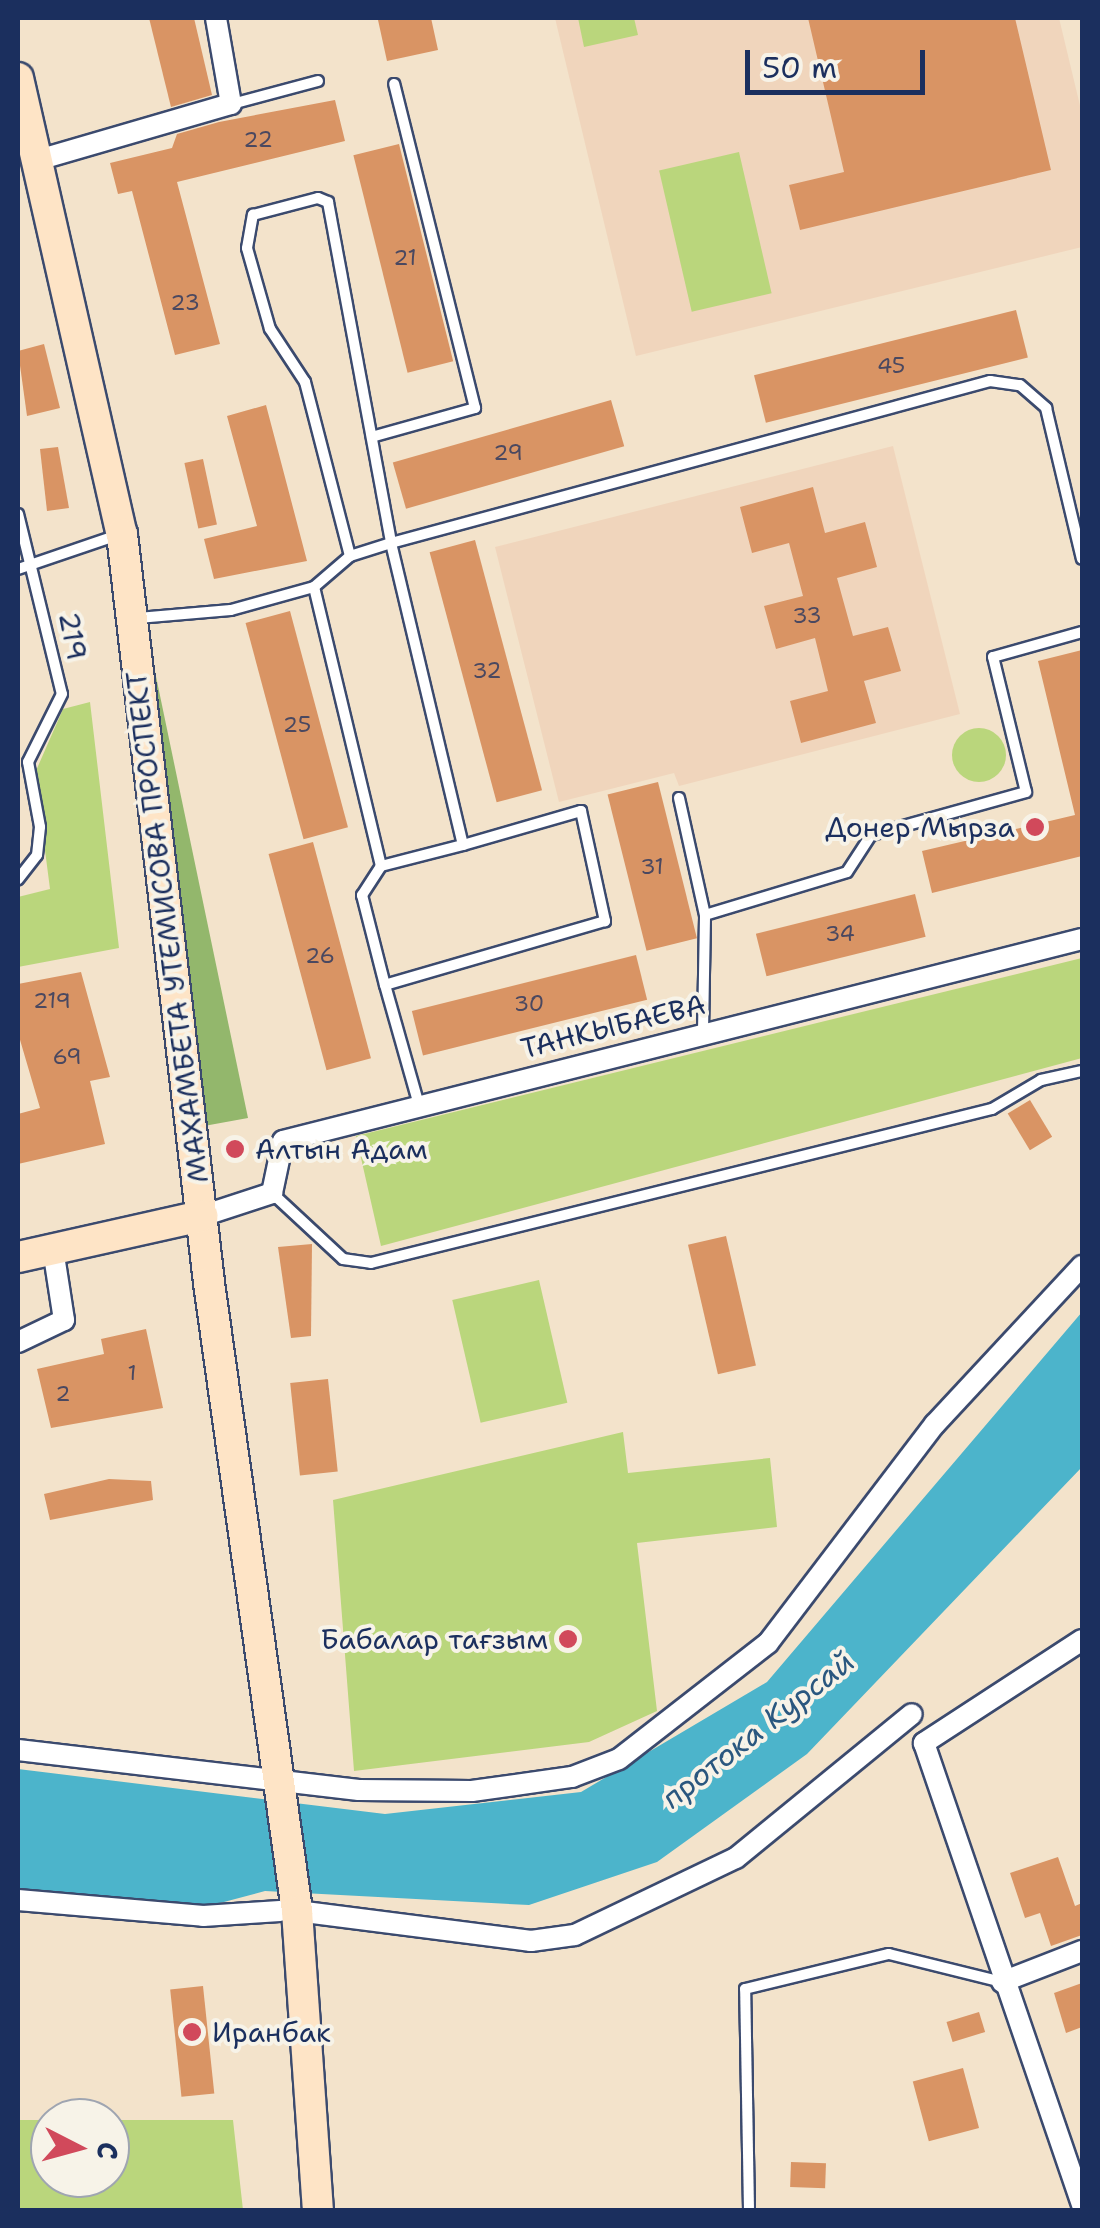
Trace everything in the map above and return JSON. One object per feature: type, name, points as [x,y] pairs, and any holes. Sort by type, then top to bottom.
[{"type":"street","points":[[38,160],[231,104],[216,18]]},
{"type":"street","name":"МАХАМБЕТА УТЕМИСОВА ПРОСПЕКТ","points":[[20,98],[38,160],[122,534],[202,1216],[280,1782],[288,1911],[318,2210]]},
{"type":"street","name":"ТАНКЫБАЕВА","points":[[272,1192],[283,1141],[418,1102],[1082,939]]},
{"type":"street","points":[[18,1257],[202,1216],[272,1192]]},
{"type":"street","points":[[18,1342],[64,1320],[53,1249]]},
{"type":"street","points":[[18,1750],[280,1782],[472,1791],[572,1776],[618,1758],[768,1643],[935,1424],[1082,1266]]},
{"type":"street","points":[[1082,1640],[924,1743],[1002,1982],[1082,2205]]},
{"type":"street","points":[[18,1900],[203,1916],[288,1911],[531,1941],[576,1936],[736,1858],[912,1714]]},
{"type":"street","points":[[1002,1982],[1082,1952]]},
{"type":"lane","points":[[231,104],[318,81]]},
{"type":"lane","points":[[375,436],[476,408],[394,84]]},
{"type":"lane","points":[[350,556],[305,382],[270,330],[247,248],[253,215],[328,202],[375,436],[391,543],[462,845]]},
{"type":"lane","points":[[132,618],[231,610],[314,586],[350,556],[391,543],[990,381],[1020,385],[1046,408],[1082,559]]},
{"type":"lane","name":"219","points":[[18,514],[37,565],[62,694],[28,762],[40,827],[36,855],[18,879]]},
{"type":"lane","points":[[18,569],[122,534]]},
{"type":"lane","points":[[314,586],[381,866]]},
{"type":"lane","points":[[705,915],[847,872],[871,836],[1026,792],[993,657],[1082,632]]},
{"type":"lane","points":[[679,798],[705,915],[703,1032]]},
{"type":"lane","points":[[386,984],[605,921],[581,811],[381,866],[362,895],[386,984],[418,1102]]},
{"type":"lane","points":[[272,1192],[343,1258],[371,1263],[992,1109],[1041,1080],[1082,1071]]},
{"type":"lane","points":[[750,2210],[745,1989],[889,1954],[1002,1982]]},
{"type":"shaded area","points":[[555,18],[1059,18],[1082,114],[1082,247],[636,356]]},
{"type":"shaded area","points":[[893,446],[960,714],[679,786],[674,773],[559,802],[495,547]]},
{"type":"green space","points":[[578,18],[634,18],[638,35],[584,47]]},
{"type":"green space","points":[[739,152],[772,293],[692,312],[659,170]]},
{"type":"green space","points":[[148,638],[248,1118],[204,1126]]},
{"type":"green space","points":[[90,702],[119,948],[18,967],[18,897],[50,889],[35,773],[63,709]]},
{"type":"green space","points":[[979,728],[998,736],[1006,755],[998,774],[979,782],[960,774],[952,755],[960,736]]},
{"type":"green space","points":[[1082,958],[1082,1058],[381,1246],[356,1136]]},
{"type":"green space","points":[[539,1280],[567,1403],[481,1423],[452,1300]]},
{"type":"green space","points":[[623,1432],[628,1473],[770,1458],[777,1527],[637,1543],[657,1711],[589,1742],[354,1771],[333,1500]]},
{"type":"green space","points":[[18,2120],[30,2120],[30,2198],[130,2198],[130,2120],[233,2120],[243,2210],[18,2210]]},
{"type":"water","name":"протока Курсай","points":[[1082,1312],[1082,1467],[807,1754],[657,1862],[529,1905],[265,1891],[205,1907],[18,1890],[18,1769],[385,1814],[581,1792],[767,1682]]},
{"type":"building","points":[[149,18],[194,18],[212,95],[171,107]]},
{"type":"building","points":[[431,18],[438,50],[387,61],[378,20]]},
{"type":"building","points":[[808,18],[1015,18],[1051,170],[800,230],[789,185],[844,172]]},
{"type":"building","points":[[335,100],[345,141],[177,182],[220,344],[175,355],[132,191],[118,194],[110,163],[172,148],[177,134],[219,122]]},
{"type":"building","points":[[399,144],[453,361],[408,373],[353,155]]},
{"type":"building","points":[[1016,310],[1028,358],[766,423],[754,375]]},
{"type":"building","points":[[44,344],[60,408],[27,416],[18,351]]},
{"type":"building","points":[[611,400],[624,446],[406,509],[393,463]]},
{"type":"building","points":[[266,405],[307,561],[214,579],[204,539],[257,526],[227,416]]},
{"type":"building","points":[[58,447],[69,508],[47,511],[40,449]]},
{"type":"building","points":[[203,459],[217,525],[198,528],[184,463]]},
{"type":"building","points":[[813,487],[825,533],[865,522],[877,567],[837,578],[853,636],[888,627],[901,671],[864,681],[876,723],[801,743],[790,701],[828,691],[815,638],[776,649],[764,606],[803,596],[789,543],[752,553],[740,507]]},
{"type":"building","points":[[475,540],[542,790],[497,802],[430,552]]},
{"type":"building","points":[[290,611],[348,827],[304,839],[246,623]]},
{"type":"building","points":[[1082,650],[1082,856],[932,893],[922,851],[1075,815],[1038,661]]},
{"type":"building","points":[[658,782],[697,938],[646,951],[608,795]]},
{"type":"building","points":[[313,842],[371,1058],[327,1070],[269,854]]},
{"type":"building","points":[[915,894],[926,937],[767,976],[756,934]]},
{"type":"building","points":[[636,955],[647,1000],[423,1056],[412,1011]]},
{"type":"building","points":[[81,972],[110,1077],[90,1081],[105,1144],[18,1164],[18,1114],[40,1108],[18,1033],[18,984]]},
{"type":"building","points":[[1030,1100],[1052,1137],[1030,1150],[1008,1113]]},
{"type":"building","points":[[726,1236],[756,1366],[718,1374],[688,1245]]},
{"type":"building","points":[[312,1244],[311,1336],[291,1338],[278,1247]]},
{"type":"building","points":[[146,1329],[163,1408],[51,1428],[37,1369],[104,1354],[101,1339]]},
{"type":"building","points":[[328,1379],[338,1471],[300,1475],[290,1383]]},
{"type":"building","points":[[109,1479],[151,1481],[153,1500],[50,1520],[44,1494]]},
{"type":"building","points":[[1058,1857],[1075,1906],[1082,1903],[1082,1935],[1051,1946],[1040,1913],[1025,1918],[1010,1873]]},
{"type":"building","points":[[1082,1983],[1082,2027],[1066,2033],[1054,1993]]},
{"type":"building","points":[[203,1986],[214,2093],[181,2097],[170,1989]]},
{"type":"building","points":[[979,2012],[985,2032],[953,2042],[946,2022]]},
{"type":"building","points":[[963,2068],[979,2128],[929,2141],[913,2081]]},
{"type":"building","points":[[791,2162],[826,2163],[825,2188],[790,2187]]},
{"type":"place","name":"Донер Мырза","points":[[1035,827]]},
{"type":"place","name":"Алтын Адам","points":[[235,1149]]},
{"type":"place","name":"Бабалар тағзым","points":[[568,1639]]},
{"type":"place","name":"Иранбак","points":[[192,2032]]}]
